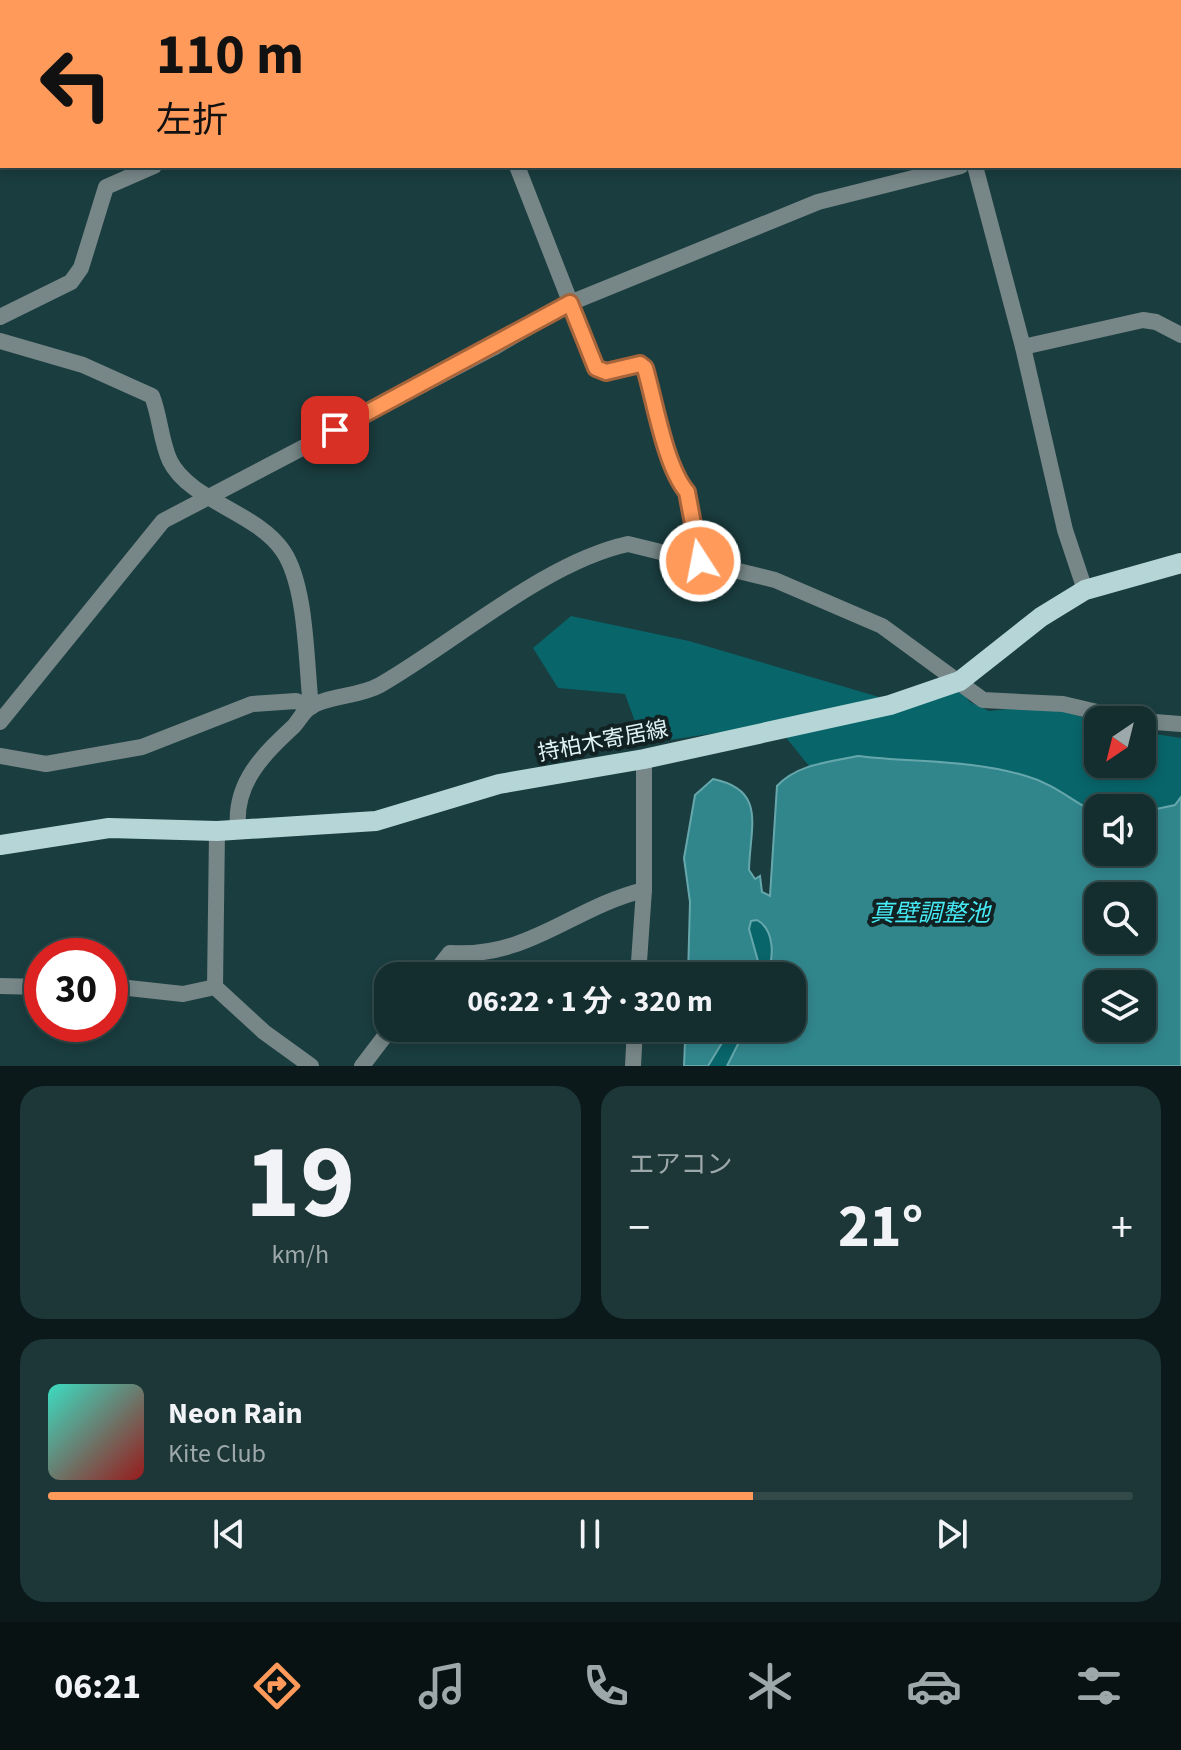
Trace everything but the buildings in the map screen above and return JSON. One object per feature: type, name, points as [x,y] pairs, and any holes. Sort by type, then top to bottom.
[{"type":"main road","name":"持柏木寄居線","points":[[0,845],[109,828],[228,829],[376,821],[499,784],[644,759],[890,705],[960,681],[1041,617],[1085,590],[1181,563]]},
{"type":"street","points":[[0,317],[71,282],[81,268],[106,187],[149,168]]},
{"type":"street","points":[[518,168],[596,368],[606,372],[640,364],[645,368],[668,449],[687,492],[700,561]]},
{"type":"street","points":[[0,722],[163,521],[570,303],[818,202],[953,168]]},
{"type":"street","points":[[976,168],[1023,347],[1065,530],[1085,590]]},
{"type":"street","points":[[1023,347],[1143,320],[1156,322],[1181,335]]},
{"type":"street","points":[[0,341],[83,365],[134,385],[152,396],[170,462],[207,499],[267,533],[284,553],[295,579],[311,707]]},
{"type":"street","points":[[215,987],[228,829],[237,816],[257,760],[311,707],[377,687],[546,579],[604,549],[628,544],[775,580],[882,626],[983,700],[1063,704],[1084,709]]},
{"type":"street","points":[[0,756],[46,764],[142,747],[252,704],[296,701],[311,707]]},
{"type":"street","points":[[1156,722],[1181,724]]},
{"type":"street","points":[[639,962],[644,890],[644,759]]},
{"type":"street","points":[[443,962],[450,953],[476,955],[529,943],[612,898],[644,890]]},
{"type":"street","points":[[0,986],[24,987]]},
{"type":"street","points":[[128,988],[183,994],[215,987]]},
{"type":"street","points":[[215,987],[264,1032],[311,1066]]},
{"type":"street","points":[[362,1066],[380,1042]]},
{"type":"street","points":[[633,1066],[634,1042]]},
{"type":"shaded area","points":[[571,616],[689,641],[896,702],[959,688],[970,702],[989,711],[1018,708],[1062,711],[1084,718],[1084,778],[1156,778],[1156,734],[1181,738],[1181,797],[1175,805],[1156,809],[1156,794],[1084,794],[1084,810],[887,760],[858,756],[809,766],[775,724],[643,744],[625,694],[558,688],[533,648]]},
{"type":"shaded area","points":[[757,919],[767,931],[772,946],[770,962],[757,962],[749,929],[751,921]]},
{"type":"shaded area","points":[[721,1042],[739,1042],[727,1066],[708,1066],[708,1060]]},
{"type":"water","name":"真壁調整池","points":[[858,756],[964,764],[1036,779],[1084,806],[1084,866],[1156,866],[1156,809],[1175,805],[1181,797],[1181,1066],[727,1066],[739,1042],[806,1042],[806,962],[770,962],[770,938],[757,920],[751,921],[749,929],[757,962],[688,962],[690,902],[684,858],[695,795],[713,779],[742,792],[752,812],[749,870],[755,879],[760,876],[762,892],[770,896],[777,786],[804,768]]},
{"type":"water","points":[[685,1042],[723,1042],[708,1066],[684,1066]]},
{"type":"route","points":[[335,430],[493,348],[570,303],[596,368],[606,372],[640,364],[645,368],[668,449],[687,492],[700,561]]}]
